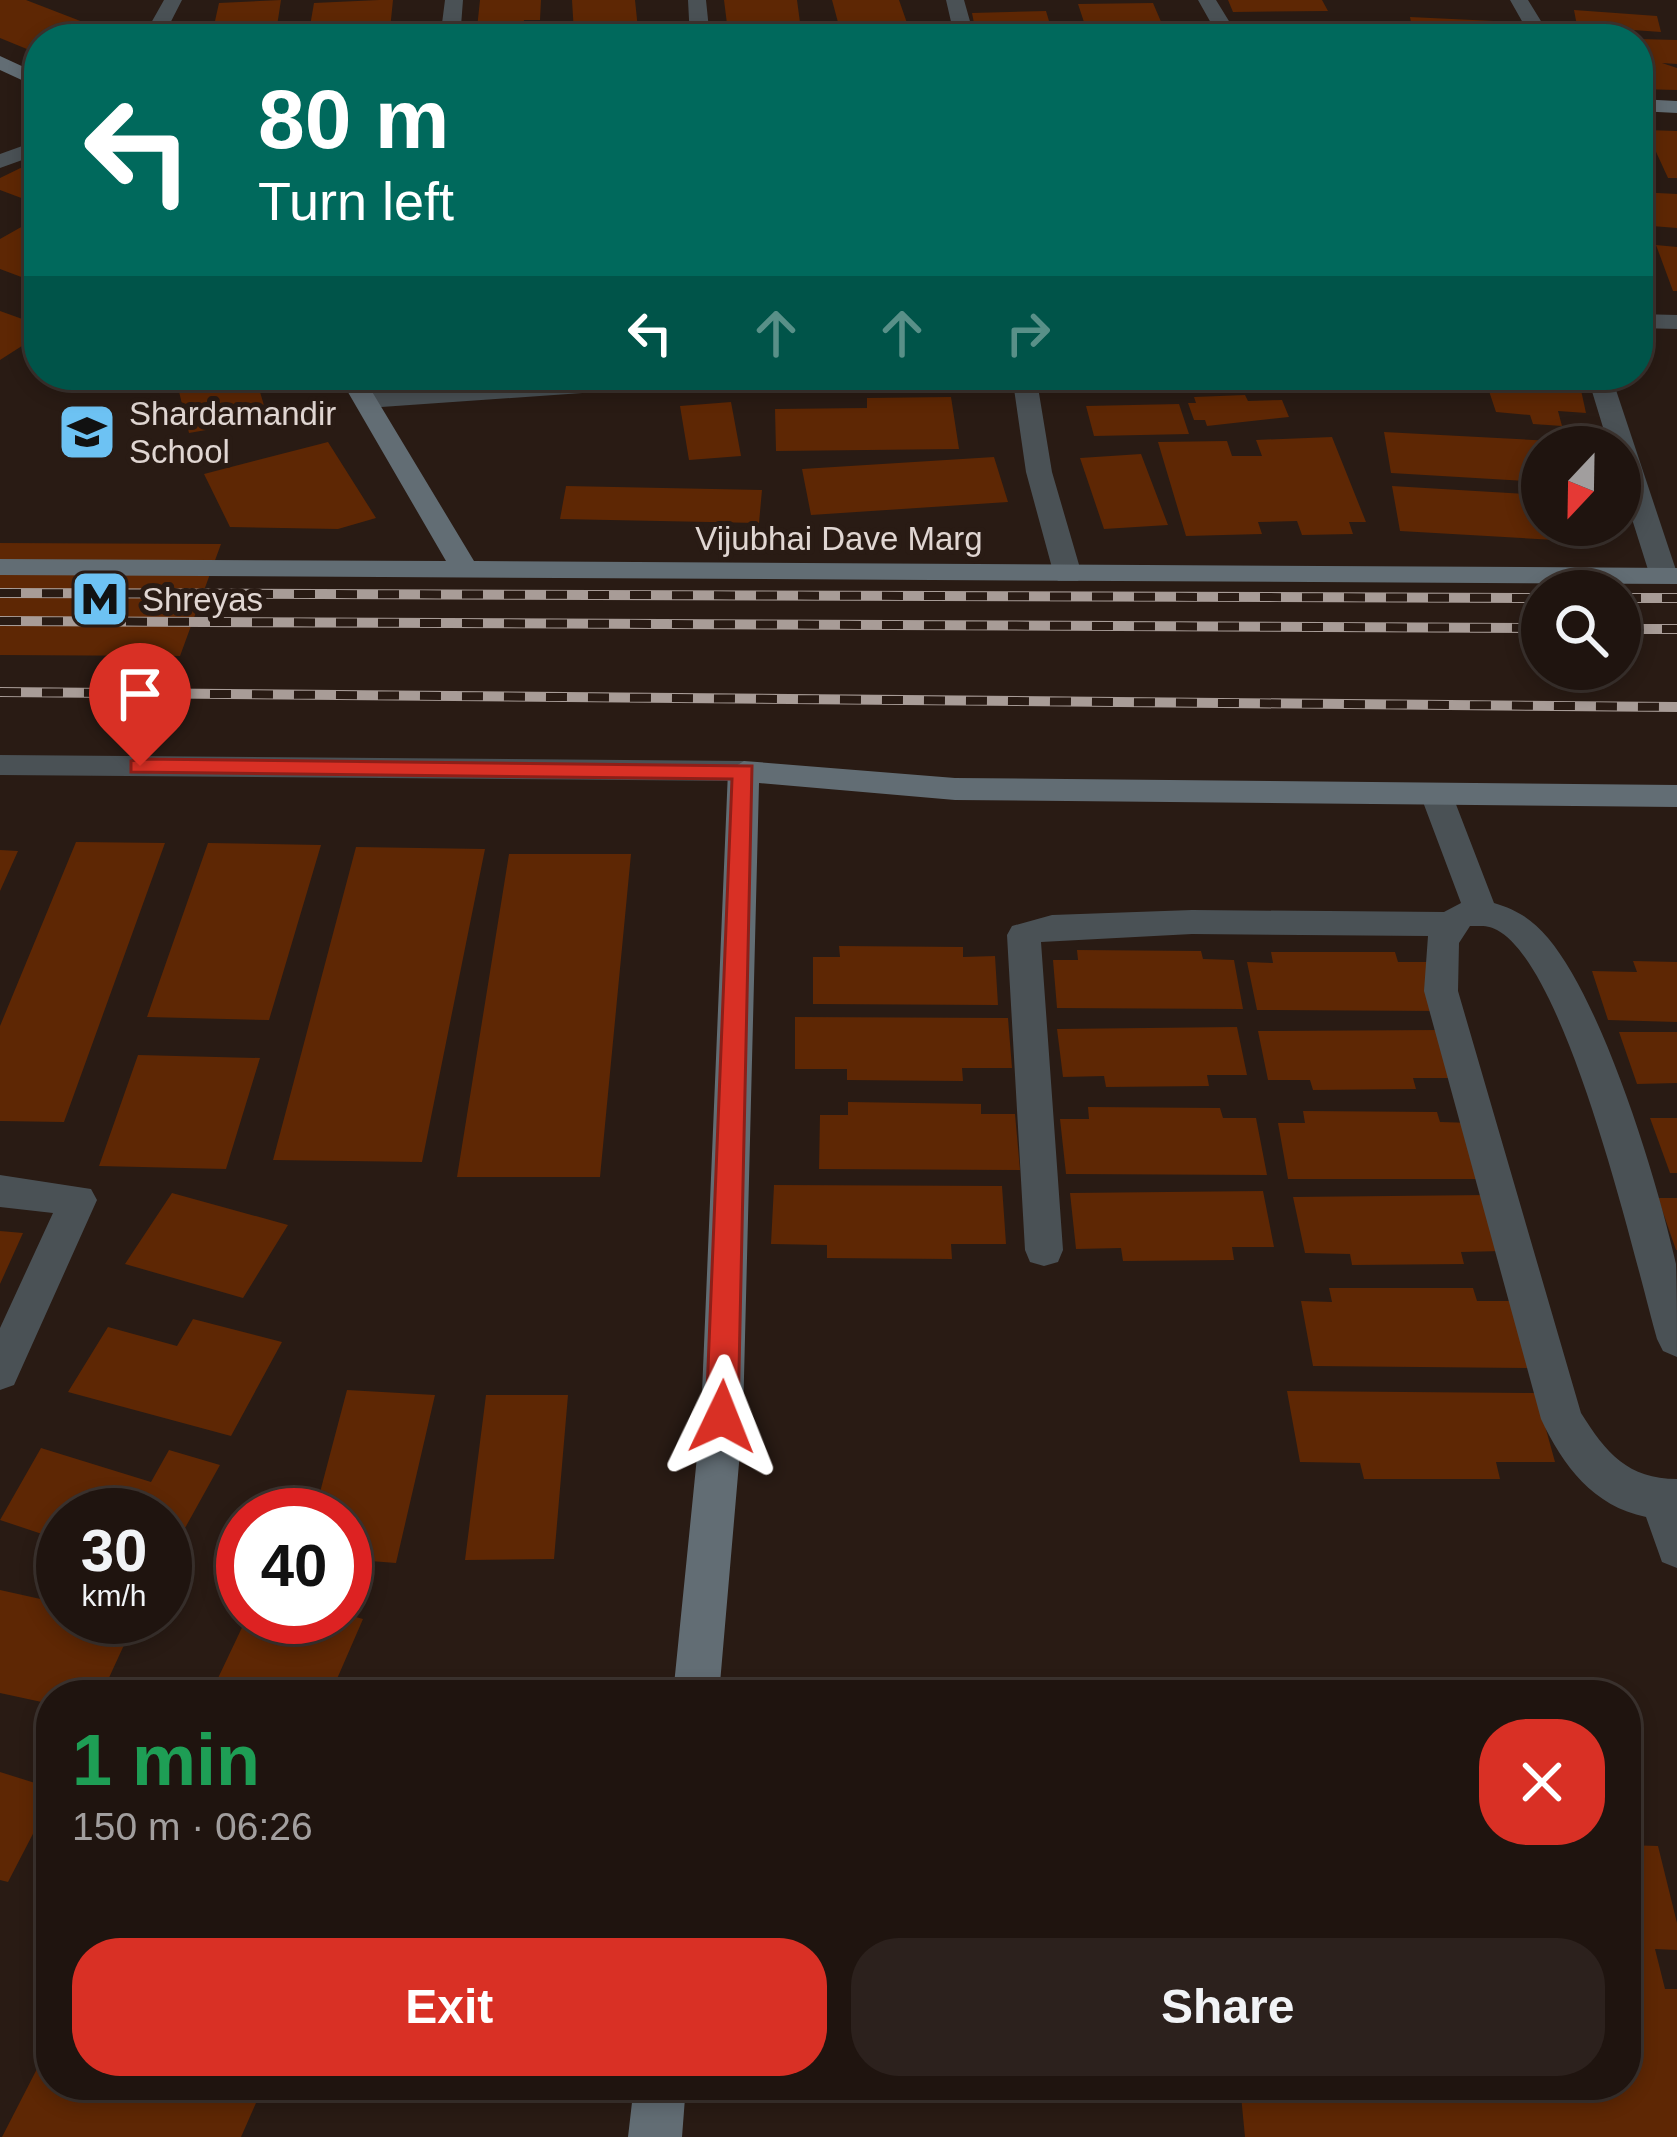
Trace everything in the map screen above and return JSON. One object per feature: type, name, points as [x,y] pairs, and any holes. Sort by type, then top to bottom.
[{"type":"street","points":[[360,390],[467,573]]},
{"type":"street","points":[[367,400],[510,390]]},
{"type":"street","points":[[1026,390],[1040,472],[1067,575]]},
{"type":"street","points":[[1604,390],[1671,576]]},
{"type":"street","name":"Vijubhai Dave Marg","points":[[0,567],[1671,576]]},
{"type":"street","points":[[0,766],[744,771],[955,789],[1677,796]]},
{"type":"street","points":[[697,1680],[722,1417],[744,771]]},
{"type":"street","points":[[1436,794],[1467,918]]},
{"type":"street","points":[[1467,918],[1442,941],[1441,991],[1562,1419],[1591,1468],[1619,1491],[1670,1499],[1677,1547]]},
{"type":"street","points":[[1044,1250],[1024,935],[1052,927],[1192,922],[1467,918],[1515,924],[1568,998],[1677,1339]]},
{"type":"street","points":[[0,1191],[78,1200],[0,1372]]},
{"type":"street","points":[[655,2137],[659,2100]]},
{"type":"building","points":[[0,0],[26,0],[83,22],[24,24],[24,48],[0,38]]},
{"type":"building","points":[[281,0],[277,24],[214,24],[219,3]]},
{"type":"building","points":[[393,0],[391,24],[310,24],[314,3]]},
{"type":"building","points":[[480,0],[541,0],[540,20],[477,24]]},
{"type":"building","points":[[572,0],[635,0],[637,24],[573,24]]},
{"type":"building","points":[[724,0],[797,0],[800,24],[727,24]]},
{"type":"building","points":[[832,0],[899,0],[907,23],[884,24],[838,24]]},
{"type":"building","points":[[1228,0],[1322,0],[1328,11],[1233,12]]},
{"type":"building","points":[[1153,3],[1162,24],[1085,24],[1078,4]]},
{"type":"building","points":[[1574,10],[1657,16],[1661,32],[1653,31],[1653,24],[1577,24]]},
{"type":"building","points":[[1046,11],[1049,21],[974,23],[972,13]]},
{"type":"building","points":[[1410,17],[1495,24],[1411,24]]},
{"type":"building","points":[[1653,39],[1677,40],[1677,64],[1662,63],[1677,68],[1677,90],[1653,89]]},
{"type":"building","points":[[1653,130],[1677,131],[1677,178],[1668,178],[1653,145]]},
{"type":"building","points":[[24,166],[24,199],[0,190],[0,178]]},
{"type":"building","points":[[1653,193],[1677,194],[1677,228],[1653,226]]},
{"type":"building","points":[[24,225],[24,278],[0,269],[0,239]]},
{"type":"building","points":[[1656,245],[1677,247],[1677,291],[1673,291]]},
{"type":"building","points":[[0,311],[24,320],[24,345],[0,360]]},
{"type":"building","points":[[179,390],[259,390],[268,419],[189,433]]},
{"type":"building","points":[[1489,390],[1581,390],[1586,413],[1558,411],[1562,426],[1533,424],[1530,415],[1496,412]]},
{"type":"building","points":[[1245,395],[1248,401],[1282,400],[1289,417],[1207,426],[1205,420],[1194,420],[1188,403],[1196,403],[1194,397]]},
{"type":"building","points":[[951,397],[959,449],[776,451],[775,409],[867,408],[867,398]]},
{"type":"building","points":[[731,402],[741,456],[689,460],[680,406]]},
{"type":"building","points":[[1179,404],[1189,434],[1094,436],[1086,406]]},
{"type":"building","points":[[1384,432],[1521,439],[1521,481],[1391,473]]},
{"type":"building","points":[[1332,437],[1366,522],[1349,522],[1353,534],[1302,535],[1297,521],[1258,522],[1262,534],[1186,536],[1158,442],[1227,441],[1232,456],[1262,456],[1256,440]]},
{"type":"building","points":[[328,442],[376,518],[338,529],[230,527],[204,474]]},
{"type":"building","points":[[1141,454],[1168,525],[1104,529],[1080,458]]},
{"type":"building","points":[[994,457],[1008,502],[811,515],[802,469]]},
{"type":"building","points":[[566,486],[762,490],[759,523],[560,519]]},
{"type":"building","points":[[1392,486],[1521,494],[1521,538],[1400,531]]},
{"type":"building","name":"Shreyas","points":[[0,543],[221,544],[180,656],[0,655]]},
{"type":"building","points":[[76,842],[165,843],[64,1122],[0,1121],[0,1026]]},
{"type":"building","points":[[208,843],[321,845],[269,1020],[147,1017]]},
{"type":"building","points":[[356,847],[485,849],[422,1162],[273,1160]]},
{"type":"building","points":[[0,850],[18,851],[0,891]]},
{"type":"building","points":[[509,854],[631,854],[600,1177],[457,1177]]},
{"type":"building","points":[[839,946],[963,947],[963,957],[995,956],[998,1005],[813,1004],[813,957],[840,957]]},
{"type":"building","points":[[1077,950],[1201,951],[1203,959],[1234,960],[1243,1009],[1057,1008],[1053,960],[1078,960]]},
{"type":"building","points":[[1271,952],[1395,952],[1398,962],[1430,962],[1443,1011],[1257,1010],[1247,962],[1273,963]]},
{"type":"building","points":[[1633,961],[1677,962],[1677,1022],[1608,1020],[1592,971],[1637,972]]},
{"type":"building","points":[[795,1017],[1008,1018],[1012,1068],[962,1068],[963,1081],[847,1080],[847,1069],[795,1069]]},
{"type":"building","points":[[1237,1027],[1247,1075],[1207,1075],[1209,1086],[1106,1087],[1104,1076],[1063,1077],[1057,1029]]},
{"type":"building","points":[[1438,1030],[1453,1078],[1413,1078],[1416,1089],[1313,1090],[1310,1080],[1268,1080],[1258,1031]]},
{"type":"building","points":[[1619,1032],[1677,1032],[1677,1083],[1637,1084]]},
{"type":"building","points":[[138,1055],[260,1058],[226,1169],[99,1166]]},
{"type":"building","points":[[848,1102],[981,1104],[981,1114],[1015,1114],[1020,1170],[819,1169],[820,1115],[848,1115]]},
{"type":"building","points":[[1088,1107],[1220,1108],[1223,1118],[1256,1118],[1267,1175],[1066,1174],[1060,1119],[1089,1119]]},
{"type":"building","points":[[1303,1111],[1437,1112],[1440,1122],[1474,1123],[1489,1179],[1288,1179],[1278,1123],[1305,1123]]},
{"type":"building","points":[[1650,1118],[1677,1118],[1677,1173],[1670,1173]]},
{"type":"building","points":[[774,1185],[1002,1186],[1006,1244],[951,1244],[952,1259],[827,1258],[827,1245],[771,1244]]},
{"type":"building","points":[[1263,1191],[1274,1247],[1232,1247],[1234,1260],[1123,1261],[1121,1248],[1076,1249],[1070,1193]]},
{"type":"building","points":[[172,1193],[288,1225],[243,1298],[125,1264]]},
{"type":"building","points":[[1487,1195],[1503,1251],[1461,1252],[1464,1264],[1352,1265],[1350,1254],[1305,1253],[1293,1197]]},
{"type":"building","points":[[1658,1198],[1677,1198],[1677,1250],[1676,1250]]},
{"type":"building","points":[[0,1231],[23,1233],[0,1284]]},
{"type":"building","points":[[1329,1288],[1473,1288],[1477,1301],[1513,1301],[1531,1368],[1313,1366],[1301,1301],[1332,1302]]},
{"type":"building","points":[[193,1319],[282,1342],[231,1436],[68,1392],[108,1327],[177,1346]]},
{"type":"building","points":[[347,1390],[435,1395],[396,1563],[372,1561],[372,1488],[321,1488]]},
{"type":"building","points":[[1287,1391],[1536,1393],[1555,1462],[1496,1462],[1500,1479],[1364,1479],[1360,1463],[1300,1462]]},
{"type":"building","points":[[486,1395],[568,1395],[554,1559],[465,1560]]},
{"type":"building","points":[[41,1448],[151,1482],[169,1450],[220,1465],[192,1515],[192,1488],[36,1488],[36,1532],[0,1520]]},
{"type":"building","points":[[0,1590],[36,1598],[36,1644],[124,1644],[108,1680],[36,1680],[36,1701],[0,1693]]},
{"type":"building","points":[[234,1644],[352,1644],[337,1680],[217,1680]]},
{"type":"building","points":[[0,1772],[36,1783],[36,1828],[8,1882],[0,1880]]},
{"type":"building","points":[[1641,1845],[1658,1846],[1677,1923],[1677,1950],[1655,1949],[1665,1989],[1677,1989],[1677,2137],[1245,2137],[1241,2100],[1641,2100]]},
{"type":"building","points":[[36,2071],[36,2100],[257,2100],[241,2137],[2,2137]]},
{"type":"railway","points":[[0,593],[1521,598]]},
{"type":"railway","points":[[1641,598],[1677,598]]},
{"type":"railway","points":[[0,621],[1521,628]]},
{"type":"railway","points":[[1641,629],[1677,629]]},
{"type":"railway","points":[[0,692],[1677,707]]},
{"type":"place","name":"Shardamandir School","points":[[87,432]]},
{"type":"place","name":"Shreyas","points":[[100,599]]},
{"type":"route","points":[[140,766],[744,771],[722,1417]]}]
